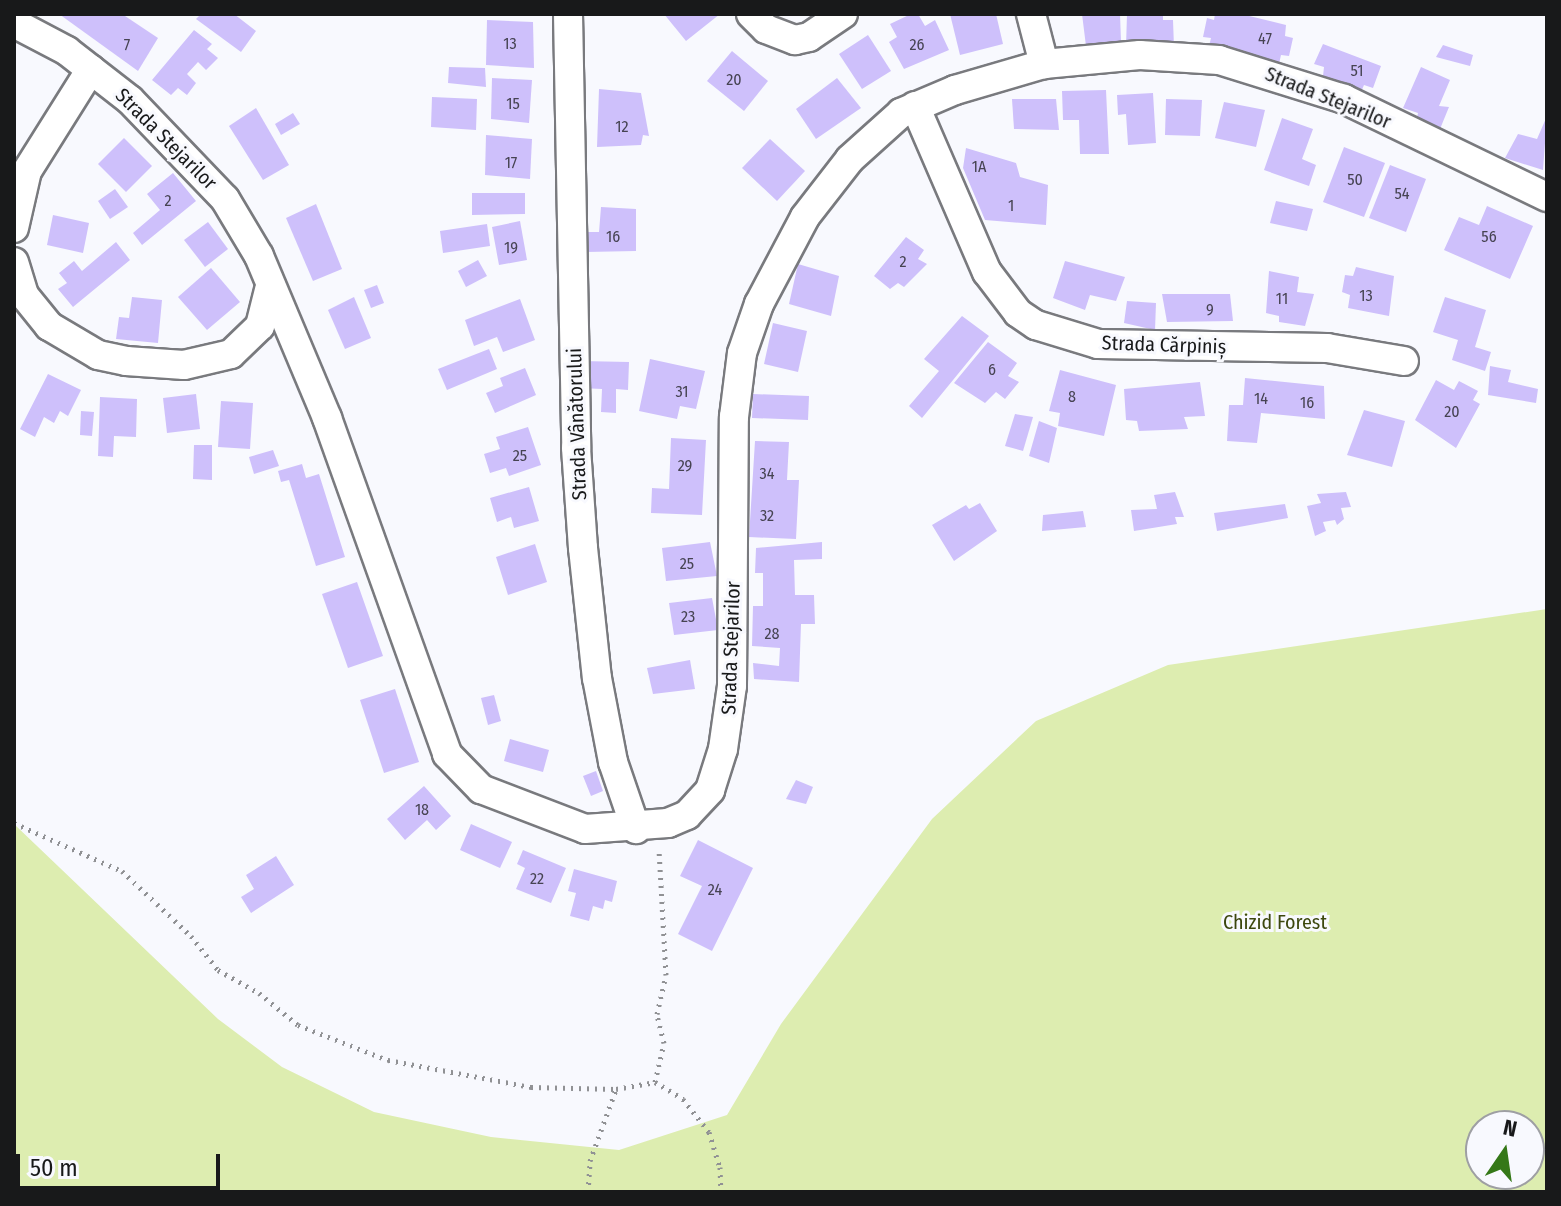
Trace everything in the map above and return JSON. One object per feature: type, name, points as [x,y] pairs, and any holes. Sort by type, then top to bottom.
[{"type":"street","name":"Strada Vânătorului","points":[[568,14],[576,448],[585,563],[597,678],[613,762],[636,829]]},
{"type":"street","points":[[751,14],[766,29],[795,40],[809,37],[843,14]]},
{"type":"street","points":[[1031,14],[1044,64]]},
{"type":"street","name":"Strada Stejarilor","points":[[14,23],[91,69],[164,132],[225,199],[247,231],[269,290],[327,418],[447,754],[481,789],[517,807],[585,829],[636,829],[668,823],[699,805],[710,790],[723,749],[732,686],[734,417],[750,328],[805,217],[828,183],[877,131],[915,106],[1044,64],[1179,55],[1267,72],[1344,99],[1547,197]]},
{"type":"street","points":[[14,228],[27,171],[91,69]]},
{"type":"street","name":"Strada Cărpiniș","points":[[915,106],[987,272],[1018,313],[1036,325],[1098,344],[1327,348],[1404,361]]},
{"type":"street","points":[[14,262],[24,295],[49,326],[98,355],[126,361],[184,365],[231,354],[260,326],[269,290]]},
{"type":"path","points":[[14,823],[122,871],[191,936],[218,970],[259,993],[298,1025],[337,1043],[466,1077],[531,1087],[616,1089],[655,1082],[683,1099],[709,1132],[720,1167],[721,1192]]},
{"type":"path","points":[[636,829],[659,847],[666,975],[657,1014],[664,1043],[655,1082]]},
{"type":"path","points":[[588,1192],[590,1161],[616,1089]]},
{"type":"green space","name":"Chizid Forest","points":[[1547,609],[1547,1192],[14,1192],[14,824],[218,1019],[282,1067],[374,1112],[491,1137],[619,1150],[727,1115],[781,1024],[932,819],[1036,721],[1168,665]]},
{"type":"building","points":[[59,14],[122,14],[158,38],[138,71]]},
{"type":"building","points":[[201,14],[234,14],[256,31],[241,52],[196,19]]},
{"type":"building","points":[[664,14],[720,14],[686,41]]},
{"type":"building","points":[[918,14],[925,26],[935,20],[949,50],[904,69],[889,42],[897,37],[890,24]]},
{"type":"building","points":[[950,14],[996,14],[1003,44],[960,55]]},
{"type":"building","points":[[1082,14],[1120,14],[1121,42],[1086,46]]},
{"type":"building","points":[[1127,14],[1163,14],[1163,20],[1173,20],[1174,47],[1126,46]]},
{"type":"building","points":[[1215,14],[1241,14],[1286,25],[1285,36],[1293,38],[1289,56],[1281,55],[1279,64],[1209,46],[1211,38],[1203,37],[1207,18],[1214,20]]},
{"type":"building","points":[[487,20],[533,22],[534,68],[486,65]]},
{"type":"building","points":[[194,30],[212,44],[207,49],[218,58],[206,70],[198,62],[187,74],[196,83],[187,95],[178,88],[171,95],[152,80]]},
{"type":"building","points":[[868,35],[891,71],[862,89],[839,54]]},
{"type":"building","points":[[1323,44],[1381,66],[1373,88],[1364,85],[1361,92],[1323,76],[1324,67],[1314,64]]},
{"type":"building","points":[[1443,45],[1473,55],[1470,66],[1436,57]]},
{"type":"building","points":[[732,51],[768,81],[744,111],[707,81]]},
{"type":"building","points":[[449,67],[485,68],[486,87],[448,83]]},
{"type":"building","points":[[1421,67],[1450,80],[1439,106],[1449,107],[1440,129],[1416,122],[1418,113],[1403,108]]},
{"type":"building","points":[[492,78],[532,80],[529,123],[491,119]]},
{"type":"building","points":[[837,78],[861,108],[816,139],[796,109]]},
{"type":"building","points":[[599,89],[641,93],[649,136],[643,135],[641,145],[597,147]]},
{"type":"building","points":[[1106,90],[1109,154],[1080,154],[1079,120],[1063,120],[1062,91]]},
{"type":"building","points":[[1153,93],[1156,143],[1128,145],[1126,114],[1118,115],[1117,95]]},
{"type":"building","points":[[432,97],[477,99],[476,130],[431,127]]},
{"type":"building","points":[[1012,99],[1056,99],[1059,130],[1014,129]]},
{"type":"building","points":[[1166,99],[1202,100],[1200,136],[1165,135]]},
{"type":"building","points":[[1224,102],[1265,110],[1256,147],[1215,138]]},
{"type":"building","points":[[256,108],[289,165],[263,180],[229,126]]},
{"type":"building","points":[[293,113],[300,124],[281,135],[275,124]]},
{"type":"building","points":[[1547,116],[1543,170],[1505,158],[1518,134],[1537,139]]},
{"type":"building","points":[[1282,118],[1313,129],[1302,159],[1316,165],[1309,186],[1264,170]]},
{"type":"building","points":[[486,135],[532,139],[530,179],[485,175]]},
{"type":"building","points":[[124,138],[152,166],[126,192],[98,164]]},
{"type":"building","points":[[770,139],[805,171],[777,201],[742,168]]},
{"type":"building","points":[[1344,147],[1385,163],[1364,217],[1323,202]]},
{"type":"building","points":[[966,148],[1016,163],[1020,177],[1048,185],[1046,225],[985,220],[963,168]]},
{"type":"building","points":[[1390,165],[1426,179],[1406,232],[1369,218]]},
{"type":"building","points":[[173,173],[196,201],[142,245],[133,233],[160,210],[147,194]]},
{"type":"building","points":[[115,189],[128,207],[110,219],[98,201]]},
{"type":"building","points":[[472,193],[525,193],[525,214],[472,215]]},
{"type":"building","points":[[1276,201],[1313,209],[1307,231],[1270,223]]},
{"type":"building","points":[[316,204],[342,269],[313,281],[286,218]]},
{"type":"building","points":[[1487,206],[1533,226],[1510,279],[1444,250],[1459,217],[1479,225]]},
{"type":"building","points":[[601,207],[636,209],[636,251],[586,252],[588,232],[599,232]]},
{"type":"building","points":[[53,215],[89,223],[83,253],[47,245]]},
{"type":"building","points":[[520,221],[527,260],[499,265],[492,227]]},
{"type":"building","points":[[208,222],[228,249],[205,267],[184,240]]},
{"type":"building","points":[[487,224],[490,246],[443,253],[440,231]]},
{"type":"building","points":[[906,237],[924,250],[918,259],[927,264],[904,287],[898,283],[890,289],[874,276]]},
{"type":"building","points":[[116,242],[130,260],[73,307],[58,289],[67,283],[59,273],[74,261],[82,271]]},
{"type":"building","points":[[478,260],[487,276],[466,287],[458,271]]},
{"type":"building","points":[[1065,261],[1125,277],[1116,301],[1090,295],[1085,310],[1053,298]]},
{"type":"building","points":[[798,264],[839,276],[831,316],[789,304]]},
{"type":"building","points":[[1356,267],[1394,276],[1389,316],[1348,308],[1350,295],[1342,292],[1345,275],[1353,276]]},
{"type":"building","points":[[211,268],[240,302],[207,330],[178,297]]},
{"type":"building","points":[[1269,271],[1299,277],[1297,292],[1314,294],[1305,326],[1279,322],[1279,316],[1266,313]]},
{"type":"building","points":[[377,285],[384,303],[371,308],[364,290]]},
{"type":"building","points":[[1162,294],[1230,294],[1233,321],[1167,322]]},
{"type":"building","points":[[132,297],[162,300],[158,343],[116,339],[119,317],[129,318]]},
{"type":"building","points":[[354,297],[371,338],[345,349],[328,310]]},
{"type":"building","points":[[1445,297],[1486,310],[1475,347],[1491,352],[1485,371],[1452,360],[1458,340],[1433,332]]},
{"type":"building","points":[[520,299],[535,340],[503,352],[497,337],[474,346],[465,320]]},
{"type":"building","points":[[1127,301],[1156,303],[1155,330],[1124,323]]},
{"type":"building","points":[[962,316],[989,336],[922,418],[909,406],[939,371],[924,359]]},
{"type":"building","points":[[773,323],[807,331],[798,372],[764,364]]},
{"type":"building","points":[[988,342],[1017,363],[1008,376],[1019,382],[1005,399],[996,392],[985,403],[954,383]]},
{"type":"building","points":[[489,349],[497,369],[447,390],[438,369]]},
{"type":"building","points":[[650,359],[705,371],[696,409],[680,406],[677,419],[639,411]]},
{"type":"building","points":[[581,361],[629,362],[628,390],[616,389],[616,413],[601,412],[602,389],[580,388]]},
{"type":"building","points":[[1490,366],[1511,370],[1508,382],[1538,389],[1536,403],[1488,395]]},
{"type":"building","points":[[525,368],[536,395],[495,413],[486,393],[503,386],[500,378]]},
{"type":"building","points":[[1060,370],[1116,385],[1104,436],[1058,426],[1060,413],[1049,411]]},
{"type":"building","points":[[48,374],[81,390],[68,416],[60,411],[54,423],[44,417],[35,437],[20,429]]},
{"type":"building","points":[[1245,378],[1324,386],[1325,419],[1261,413],[1257,443],[1227,441],[1229,405],[1243,405]]},
{"type":"building","points":[[1436,380],[1454,390],[1459,381],[1478,391],[1473,400],[1480,404],[1456,448],[1415,420]]},
{"type":"building","points":[[1200,382],[1205,416],[1184,417],[1188,429],[1139,431],[1137,421],[1126,420],[1124,389]]},
{"type":"building","points":[[196,394],[200,429],[167,433],[163,398]]},
{"type":"building","points":[[753,394],[809,396],[808,420],[752,418]]},
{"type":"building","points":[[100,397],[137,399],[136,437],[114,436],[113,457],[98,456]]},
{"type":"building","points":[[221,401],[253,403],[250,449],[218,447]]},
{"type":"building","points":[[1364,410],[1405,421],[1392,467],[1347,455]]},
{"type":"building","points":[[81,411],[94,412],[92,436],[80,435]]},
{"type":"building","points":[[1015,414],[1033,417],[1023,451],[1005,446]]},
{"type":"building","points":[[1039,421],[1057,428],[1049,463],[1029,456]]},
{"type":"building","points":[[528,427],[541,465],[509,476],[506,468],[490,473],[484,454],[500,449],[496,437]]},
{"type":"building","points":[[671,438],[706,440],[702,515],[651,513],[652,488],[669,489]]},
{"type":"building","points":[[755,441],[789,442],[787,480],[799,480],[796,539],[749,537]]},
{"type":"building","points":[[194,445],[212,445],[212,480],[193,479]]},
{"type":"building","points":[[273,450],[279,466],[254,474],[249,457]]},
{"type":"building","points":[[302,464],[306,478],[319,474],[345,557],[316,566],[289,480],[281,482],[278,471]]},
{"type":"building","points":[[529,487],[539,521],[514,528],[511,517],[497,522],[490,498]]},
{"type":"building","points":[[1175,492],[1184,517],[1175,517],[1177,524],[1134,531],[1131,510],[1157,509],[1154,495]]},
{"type":"building","points":[[1346,492],[1351,507],[1341,508],[1344,519],[1337,525],[1335,520],[1323,522],[1326,531],[1315,536],[1307,506],[1321,503],[1317,494]]},
{"type":"building","points":[[980,503],[997,531],[954,561],[932,525],[966,505],[969,509]]},
{"type":"building","points":[[1285,504],[1288,518],[1217,531],[1214,513]]},
{"type":"building","points":[[1083,511],[1086,527],[1042,531],[1043,515]]},
{"type":"building","points":[[710,542],[717,576],[666,581],[662,548]]},
{"type":"building","points":[[822,542],[822,559],[794,560],[795,595],[814,595],[815,624],[801,624],[799,682],[754,679],[753,663],[779,666],[780,648],[752,646],[753,606],[763,606],[763,573],[755,573],[756,548]]},
{"type":"building","points":[[535,544],[547,582],[508,595],[496,557]]},
{"type":"building","points":[[357,582],[383,656],[348,668],[322,594]]},
{"type":"building","points":[[712,598],[718,630],[674,635],[669,603]]},
{"type":"building","points":[[690,660],[695,689],[653,694],[647,668]]},
{"type":"building","points":[[395,689],[419,762],[384,773],[360,700]]},
{"type":"building","points":[[494,695],[501,721],[488,725],[481,698]]},
{"type":"building","points":[[510,739],[549,750],[543,772],[504,761]]},
{"type":"building","points":[[596,771],[603,791],[591,796],[583,776]]},
{"type":"building","points":[[796,780],[813,787],[806,804],[786,799]]},
{"type":"building","points":[[424,786],[451,816],[436,830],[427,820],[405,840],[387,819]]},
{"type":"building","points":[[471,824],[512,842],[500,868],[460,850]]},
{"type":"building","points":[[698,840],[753,868],[712,951],[678,934],[702,886],[680,876]]},
{"type":"building","points":[[523,850],[566,868],[551,903],[516,889],[525,868],[517,864]]},
{"type":"building","points":[[276,856],[294,885],[251,913],[241,897],[254,889],[246,875]]},
{"type":"building","points":[[574,869],[617,881],[612,902],[605,900],[603,909],[593,906],[589,921],[570,916],[576,893],[568,891]]}]
